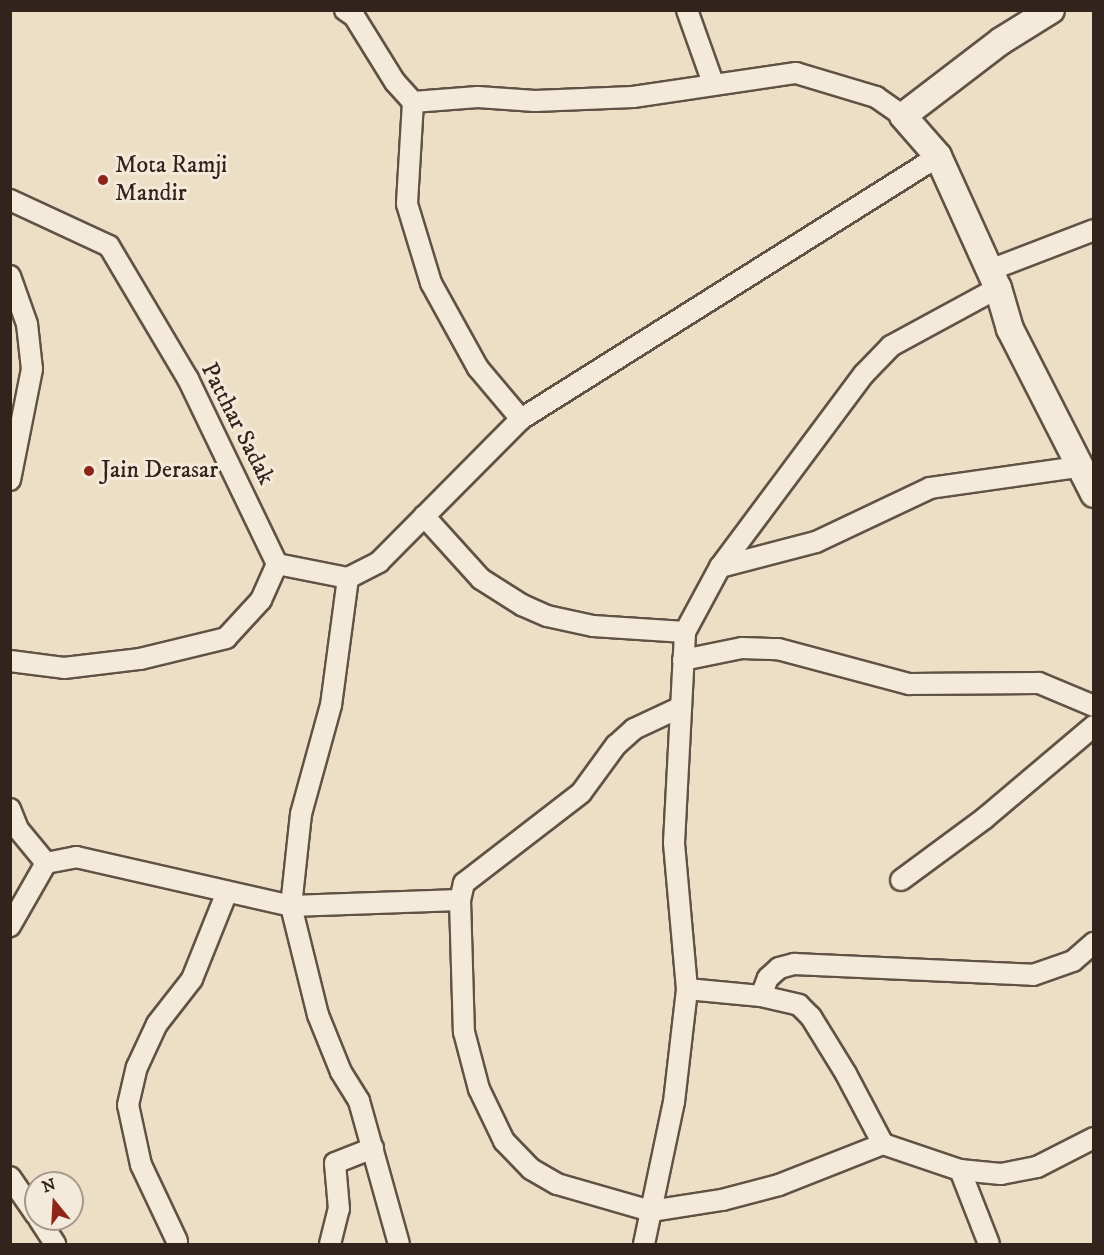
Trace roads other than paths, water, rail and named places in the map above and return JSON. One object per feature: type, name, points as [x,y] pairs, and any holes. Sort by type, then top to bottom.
[{"type":"street","points":[[687,10],[713,83]]},
{"type":"street","points":[[903,116],[1001,41],[1051,10]]},
{"type":"street","points":[[347,11],[413,102],[407,204],[431,283],[478,368],[521,419]]},
{"type":"street","points":[[413,102],[478,97],[535,101],[633,97],[713,83],[796,73],[876,97],[903,116],[938,156],[994,279],[1010,329],[1078,467],[1094,494]]},
{"type":"street","points":[[10,662],[64,668],[140,659],[226,638],[261,600],[277,564],[348,578],[379,562],[521,419],[938,156]]},
{"type":"street","name":"Patthar Sadak","points":[[10,200],[109,246],[188,379],[277,564]]},
{"type":"street","points":[[644,1245],[674,1102],[687,989],[674,843],[685,632],[720,567],[864,374],[891,346],[994,279],[1094,230]]},
{"type":"street","points":[[10,276],[27,324],[32,369],[10,480]]},
{"type":"street","points":[[720,567],[816,542],[930,488],[1078,467]]},
{"type":"street","points":[[424,516],[481,579],[522,605],[547,616],[593,626],[685,632]]},
{"type":"street","points":[[348,578],[332,705],[301,814],[291,906],[318,1015],[341,1072],[359,1101],[399,1245]]},
{"type":"street","points":[[683,660],[742,648],[777,649],[909,684],[1039,683],[1094,706]]},
{"type":"street","points":[[681,707],[634,729],[616,744],[581,793],[464,883],[460,900],[464,1032],[479,1089],[504,1140],[531,1169],[557,1184],[651,1211],[722,1200],[779,1185],[883,1144],[960,1170],[1001,1174],[1037,1167],[1094,1138]]},
{"type":"street","points":[[901,880],[985,818],[1094,726]]},
{"type":"street","points":[[12,816],[46,862]]},
{"type":"street","points":[[46,862],[76,857],[291,906],[460,900]]},
{"type":"street","points":[[10,926],[46,862]]},
{"type":"street","points":[[177,1241],[141,1165],[128,1105],[137,1067],[157,1024],[192,979],[226,892]]},
{"type":"street","points":[[761,996],[768,978],[779,968],[794,964],[1033,975],[1073,961],[1094,943]]},
{"type":"street","points":[[687,989],[787,999],[811,1017],[882,1136],[883,1144]]},
{"type":"street","points":[[330,1245],[339,1209],[335,1163],[373,1148]]},
{"type":"street","points":[[960,1170],[988,1245]]},
{"type":"street","points":[[10,1177],[24,1197]]},
{"type":"street","points":[[46,1231],[55,1245]]},
{"type":"place","name":"Mota Ramji Mandir","points":[[103,180]]},
{"type":"place","name":"Jain Derasar","points":[[89,471]]}]
